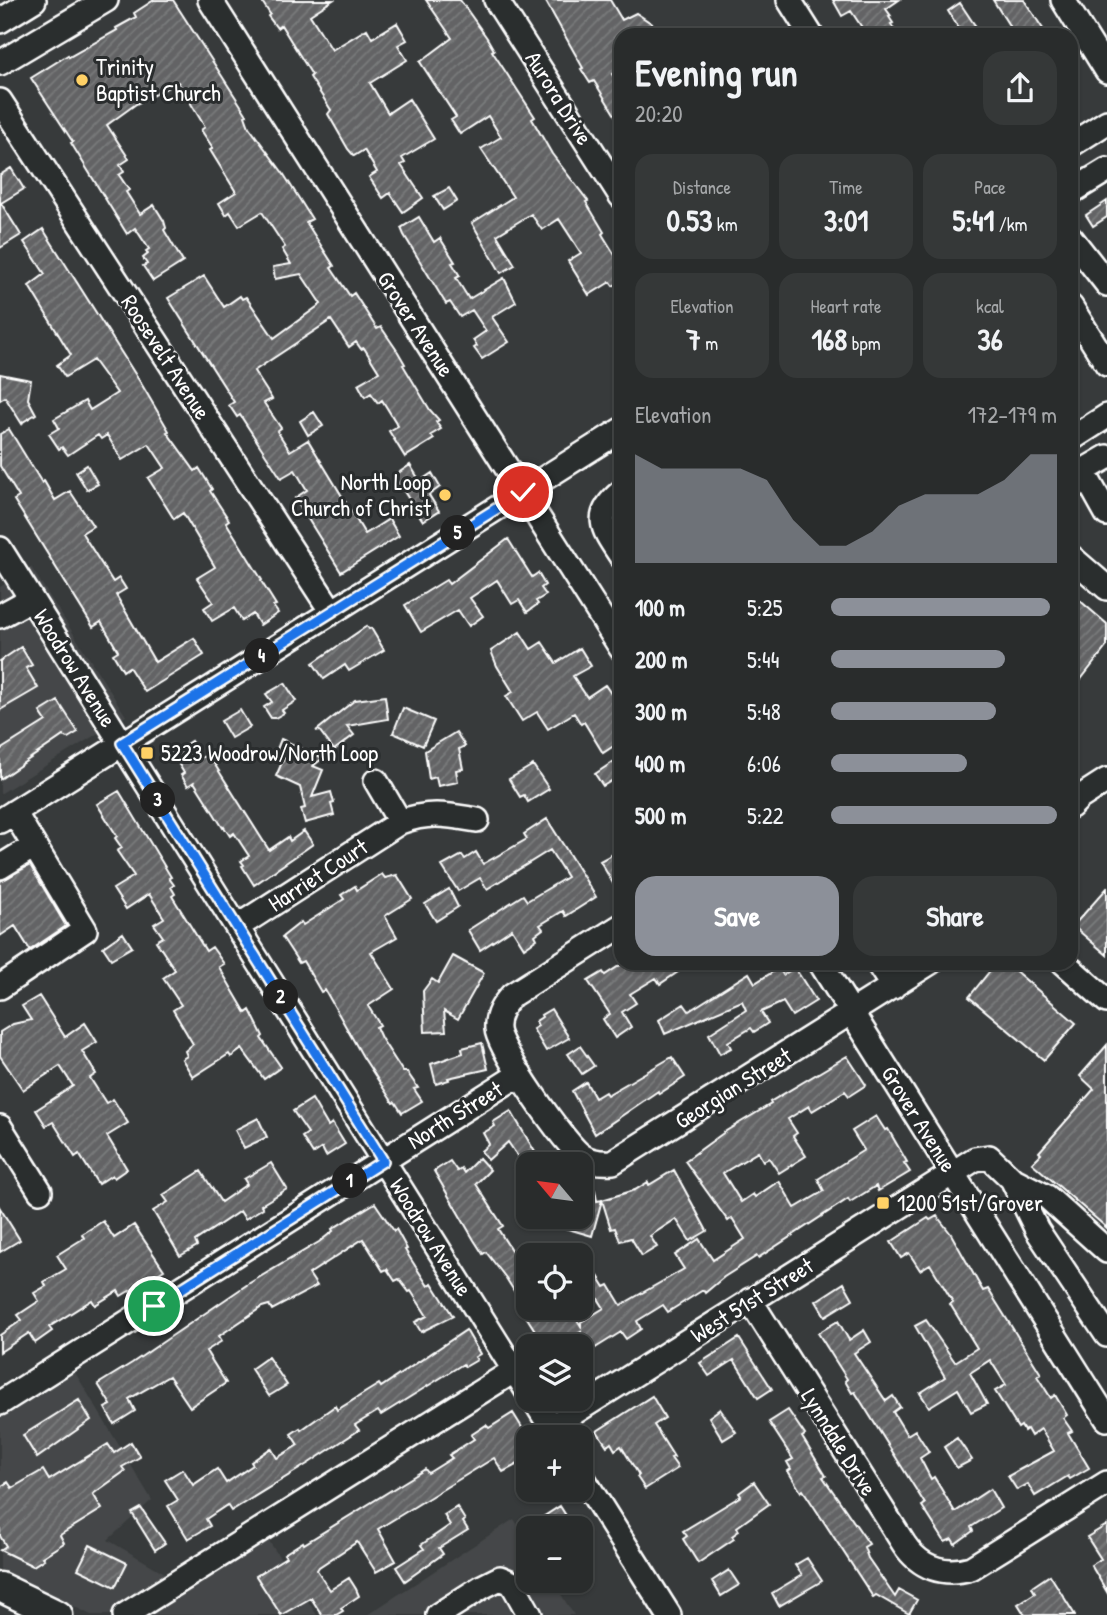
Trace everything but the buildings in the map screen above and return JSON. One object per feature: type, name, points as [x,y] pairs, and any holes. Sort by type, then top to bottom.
[{"type":"main road","points":[[0,1587],[58,1615]]},
{"type":"street","points":[[0,21],[34,0]]},
{"type":"street","points":[[0,63],[106,0]]},
{"type":"street","name":"Grover Avenue","points":[[210,0],[614,637]]},
{"type":"street","name":"Aurora Drive","points":[[496,0],[614,185]]},
{"type":"street","points":[[789,0],[807,28]]},
{"type":"street","points":[[1063,0],[1107,71]]},
{"type":"street","name":"Roosevelt Avenue","points":[[0,100],[332,612]]},
{"type":"street","points":[[1078,141],[1107,122]]},
{"type":"street","points":[[1078,188],[1107,170]]},
{"type":"street","points":[[1078,247],[1107,284]]},
{"type":"street","points":[[1078,318],[1107,364]]},
{"type":"street","points":[[1078,435],[1107,416]]},
{"type":"street","points":[[0,987],[85,930],[34,846],[7,817],[614,434]]},
{"type":"street","points":[[1078,474],[1107,457]]},
{"type":"street","points":[[1078,476],[1107,514]]},
{"type":"street","points":[[614,498],[607,503],[602,520],[614,546]]},
{"type":"street","name":"Woodrow Avenue","points":[[0,549],[515,1370]]},
{"type":"street","points":[[1078,562],[1107,588]]},
{"type":"street","points":[[0,616],[31,598]]},
{"type":"street","points":[[1078,799],[1107,780]]},
{"type":"street","points":[[376,781],[400,822]]},
{"type":"street","name":"Harriet Court","points":[[237,927],[400,822],[418,815],[435,813],[477,820]]},
{"type":"street","points":[[0,867],[34,846]]},
{"type":"street","points":[[520,1074],[499,1041],[497,1021],[505,1003],[519,990],[614,930]]},
{"type":"street","name":"Grover Avenue","points":[[825,970],[953,1174],[1103,1404]]},
{"type":"street","points":[[882,970],[893,987]]},
{"type":"street","name":"Georgian Street","points":[[520,1074],[573,1149],[595,1162],[613,1162],[918,970]]},
{"type":"street","points":[[1072,970],[1107,1002]]},
{"type":"street","name":"North Street","points":[[0,1403],[520,1074]]},
{"type":"street","points":[[0,1127],[40,1191]]},
{"type":"street","name":"West 51st Street","points":[[564,1425],[750,1300],[975,1159],[989,1157],[1012,1179]]},
{"type":"street","points":[[1012,1179],[1047,1197],[1107,1251]]},
{"type":"street","points":[[1012,1179],[1037,1230],[1107,1335]]},
{"type":"street","name":"Lynndale Drive","points":[[750,1300],[911,1554],[919,1562],[939,1571],[971,1568],[1107,1483]]},
{"type":"street","points":[[125,1615],[515,1370]]},
{"type":"street","points":[[593,1494],[669,1615]]},
{"type":"street","points":[[438,1615],[500,1578],[512,1583],[530,1615]]},
{"type":"shaded area","points":[[31,567],[126,716],[0,794],[0,587]]},
{"type":"shaded area","points":[[73,1369],[152,1500],[108,1540],[170,1576],[110,1615],[91,1615],[0,1569],[0,1415]]},
{"type":"shaded area","points":[[514,1519],[516,1593],[560,1593],[574,1615],[367,1615]]},
{"type":"shaded area","points":[[269,1541],[317,1615],[146,1615],[237,1559]]},
{"type":"place","name":"Trinity Baptist Church","points":[[82,80]]},
{"type":"place","name":"North Loop Church of Christ","points":[[445,495]]},
{"type":"place","name":"5223 Woodrow/North Loop","points":[[147,753]]},
{"type":"place","name":"1200 51st/Grover","points":[[883,1203]]},
{"type":"route","points":[[154,1306],[383,1161],[122,743],[523,492]]}]
